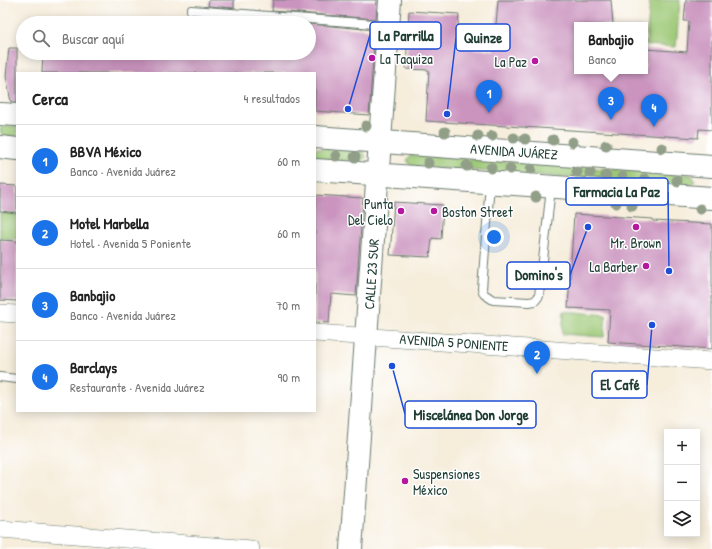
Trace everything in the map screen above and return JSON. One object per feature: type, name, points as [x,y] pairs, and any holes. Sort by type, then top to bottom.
[{"type":"main road","name":"CALLE 23 SUR","points":[[351,549],[390,0]]},
{"type":"main road","points":[[0,114],[16,115]]},
{"type":"main road","name":"AVENIDA JUÁREZ","points":[[316,137],[712,166]]},
{"type":"main road","points":[[0,147],[16,149]]},
{"type":"main road","points":[[316,170],[712,198]]},
{"type":"street","points":[[0,313],[16,314]]},
{"type":"street","name":"AVENIDA 5 PONIENTE","points":[[316,333],[712,361]]},
{"type":"street","points":[[0,529],[251,549]]},
{"type":"lane","points":[[191,10],[270,16]]},
{"type":"lane","points":[[316,20],[388,25]]},
{"type":"lane","points":[[490,183],[482,289],[487,298],[493,300],[529,302],[535,300],[539,296],[551,187]]},
{"type":"lane","points":[[0,377],[16,379]]},
{"type":"green space","points":[[650,0],[680,0],[676,47],[648,45]]},
{"type":"green space","points":[[4,126],[16,126],[16,137],[2,135],[0,129]]},
{"type":"green space","points":[[316,148],[363,151],[366,157],[361,162],[316,158]]},
{"type":"green space","points":[[413,155],[692,175],[695,181],[690,186],[411,166],[407,160]]},
{"type":"green space","points":[[0,213],[16,214],[16,239],[0,238]]},
{"type":"green space","points":[[564,311],[606,315],[604,337],[562,334]]},
{"type":"building","points":[[209,0],[234,0],[234,8],[208,6]]},
{"type":"building","points":[[273,0],[377,0],[376,19],[272,11]]},
{"type":"building","points":[[498,0],[611,0],[613,22],[574,22],[574,74],[648,74],[648,49],[687,52],[689,21],[684,21],[686,0],[712,0],[712,130],[699,129],[698,138],[426,121],[429,70],[406,69],[409,11],[459,14],[456,48],[494,50]]},
{"type":"building","points":[[316,25],[375,30],[369,115],[316,111],[316,72],[42,72],[43,60],[316,60]]},
{"type":"building","points":[[9,48],[16,48],[16,102],[11,102],[6,76]]},
{"type":"building","points":[[0,185],[16,186],[16,213],[0,211]]},
{"type":"building","points":[[316,195],[363,198],[356,296],[331,294],[329,323],[316,322]]},
{"type":"building","points":[[394,202],[443,205],[441,239],[432,238],[430,257],[390,255]]},
{"type":"building","points":[[574,214],[653,219],[653,221],[712,224],[712,349],[608,342],[610,310],[568,308]]},
{"type":"building","points":[[0,240],[16,241],[16,301],[0,300]]},
{"type":"place","name":"La Taquiza","points":[[372,58]]},
{"type":"place","name":"La Paz","points":[[535,61]]},
{"type":"place","name":"La Parrilla","points":[[348,109]]},
{"type":"place","name":"BBVA México","points":[[489,113]]},
{"type":"place","name":"Quinze","points":[[447,114]]},
{"type":"place","name":"Banbajio","points":[[611,120]]},
{"type":"place","name":"Barclays","points":[[654,127]]},
{"type":"place","name":"Punta Del Cielo","points":[[401,211]]},
{"type":"place","name":"Boston Street","points":[[434,211]]},
{"type":"place","name":"Domino's","points":[[588,227]]},
{"type":"place","name":"Mr. Brown","points":[[636,227]]},
{"type":"place","name":"La Barber","points":[[646,266]]},
{"type":"place","name":"Farmacia La Paz","points":[[669,271]]},
{"type":"place","name":"El Café","points":[[652,325]]},
{"type":"place","name":"Miscelánea Don Jorge","points":[[392,366]]},
{"type":"place","name":"Motel Marbella","points":[[537,374]]},
{"type":"place","name":"Suspensiones México","points":[[405,481]]}]
